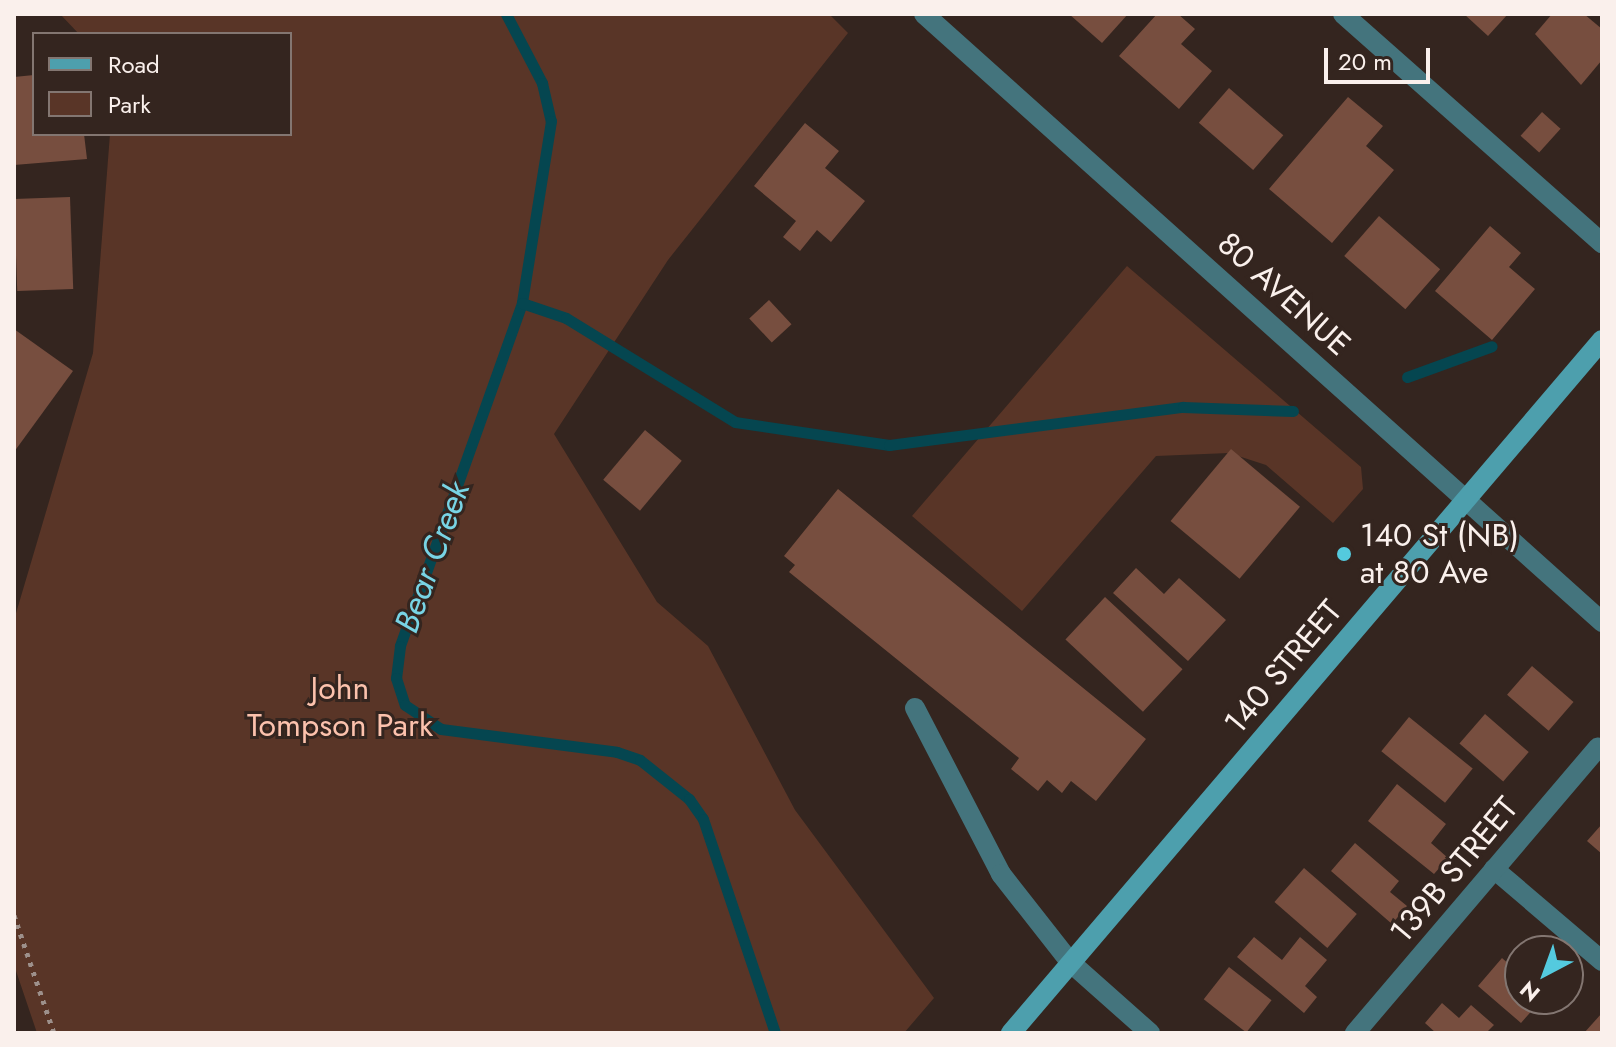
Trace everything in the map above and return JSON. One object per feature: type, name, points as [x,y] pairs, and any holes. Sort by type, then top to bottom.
[{"type":"main road","name":"140 STREET","points":[[1011,1033],[1602,340]]},
{"type":"street","name":"80 AVENUE","points":[[924,14],[1602,622]]},
{"type":"street","points":[[1343,14],[1602,243]]},
{"type":"street","points":[[915,708],[1001,874],[1070,962],[1150,1033]]},
{"type":"street","name":"139B STREET","points":[[1355,1033],[1598,747]]},
{"type":"street","points":[[1494,869],[1602,961]]},
{"type":"path","points":[[14,915],[54,1033]]},
{"type":"green space","name":"John Tompson Park","points":[[60,14],[829,14],[848,33],[668,260],[554,434],[657,602],[708,646],[795,810],[934,998],[904,1033],[37,1033],[14,965],[14,620],[93,353],[110,136],[292,136],[292,32],[77,32]]},
{"type":"green space","points":[[1127,266],[1361,467],[1363,489],[1333,523],[1266,465],[1229,453],[1156,456],[1022,611],[912,516]]},
{"type":"building","points":[[1069,14],[1128,14],[1102,43]]},
{"type":"building","points":[[1157,14],[1178,14],[1195,29],[1181,44],[1212,71],[1179,109],[1119,56]]},
{"type":"building","points":[[1464,14],[1508,14],[1488,36]]},
{"type":"building","points":[[1552,14],[1584,14],[1602,29],[1602,60],[1581,85],[1535,34]]},
{"type":"building","points":[[32,75],[32,136],[84,136],[87,159],[14,165],[14,77]]},
{"type":"building","points":[[1229,88],[1283,135],[1253,170],[1199,123]]},
{"type":"building","points":[[1348,97],[1383,126],[1366,146],[1394,170],[1332,243],[1269,189]]},
{"type":"building","points":[[1542,112],[1561,129],[1539,153],[1521,136]]},
{"type":"building","points":[[805,123],[839,151],[825,168],[865,201],[831,242],[817,230],[800,251],[783,237],[796,221],[754,186]]},
{"type":"building","points":[[70,197],[73,289],[17,291],[14,199]]},
{"type":"building","points":[[1379,216],[1440,269],[1405,309],[1344,256]]},
{"type":"building","points":[[1490,226],[1521,253],[1509,267],[1535,289],[1492,340],[1435,291]]},
{"type":"building","points":[[769,300],[792,324],[772,343],[749,318]]},
{"type":"building","points":[[14,329],[73,371],[14,452]]},
{"type":"building","points":[[645,430],[682,461],[640,511],[603,480]]},
{"type":"building","points":[[1231,449],[1300,507],[1240,579],[1171,521]]},
{"type":"building","points":[[838,489],[1146,739],[1096,801],[1071,781],[1062,793],[1047,780],[1038,791],[1011,769],[1019,758],[789,572],[795,565],[784,556]]},
{"type":"building","points":[[1136,568],[1164,594],[1179,578],[1226,620],[1188,661],[1113,593]]},
{"type":"building","points":[[1105,597],[1183,669],[1143,712],[1065,639]]},
{"type":"building","points":[[1532,666],[1574,702],[1549,731],[1507,695]]},
{"type":"building","points":[[1485,714],[1529,752],[1503,781],[1459,743]]},
{"type":"building","points":[[1409,717],[1473,769],[1445,803],[1381,751]]},
{"type":"building","points":[[1397,784],[1446,824],[1431,843],[1448,858],[1434,874],[1368,821]]},
{"type":"building","points":[[1602,824],[1602,854],[1587,841]]},
{"type":"building","points":[[1355,843],[1399,881],[1390,892],[1407,906],[1392,924],[1331,871]]},
{"type":"building","points":[[1304,868],[1357,914],[1327,948],[1274,902]]},
{"type":"building","points":[[1254,937],[1282,960],[1300,937],[1327,960],[1305,986],[1317,997],[1304,1013],[1237,957]]},
{"type":"building","points":[[1502,958],[1504,960],[1504,1008],[1478,986]]},
{"type":"building","points":[[1229,967],[1272,1000],[1246,1033],[1204,999]]},
{"type":"building","points":[[1442,1003],[1459,1018],[1471,1005],[1494,1025],[1486,1033],[1436,1033],[1425,1023]]},
{"type":"building","points":[[1602,1013],[1602,1033],[1584,1033]]},
{"type":"building","points":[[1512,1015],[1528,1015],[1521,1023]]},
{"type":"waterway","name":"Bear Creek","points":[[506,14],[542,83],[551,121],[522,303],[400,646],[396,678],[405,705],[441,729],[617,752],[640,760],[689,799],[703,819],[775,1033]]},
{"type":"waterway","points":[[522,303],[566,318],[735,422],[889,445],[1183,407],[1293,411]]},
{"type":"waterway","points":[[1407,377],[1492,346]]},
{"type":"place","name":"140 St (NB) at 80 Ave","points":[[1344,554]]}]
